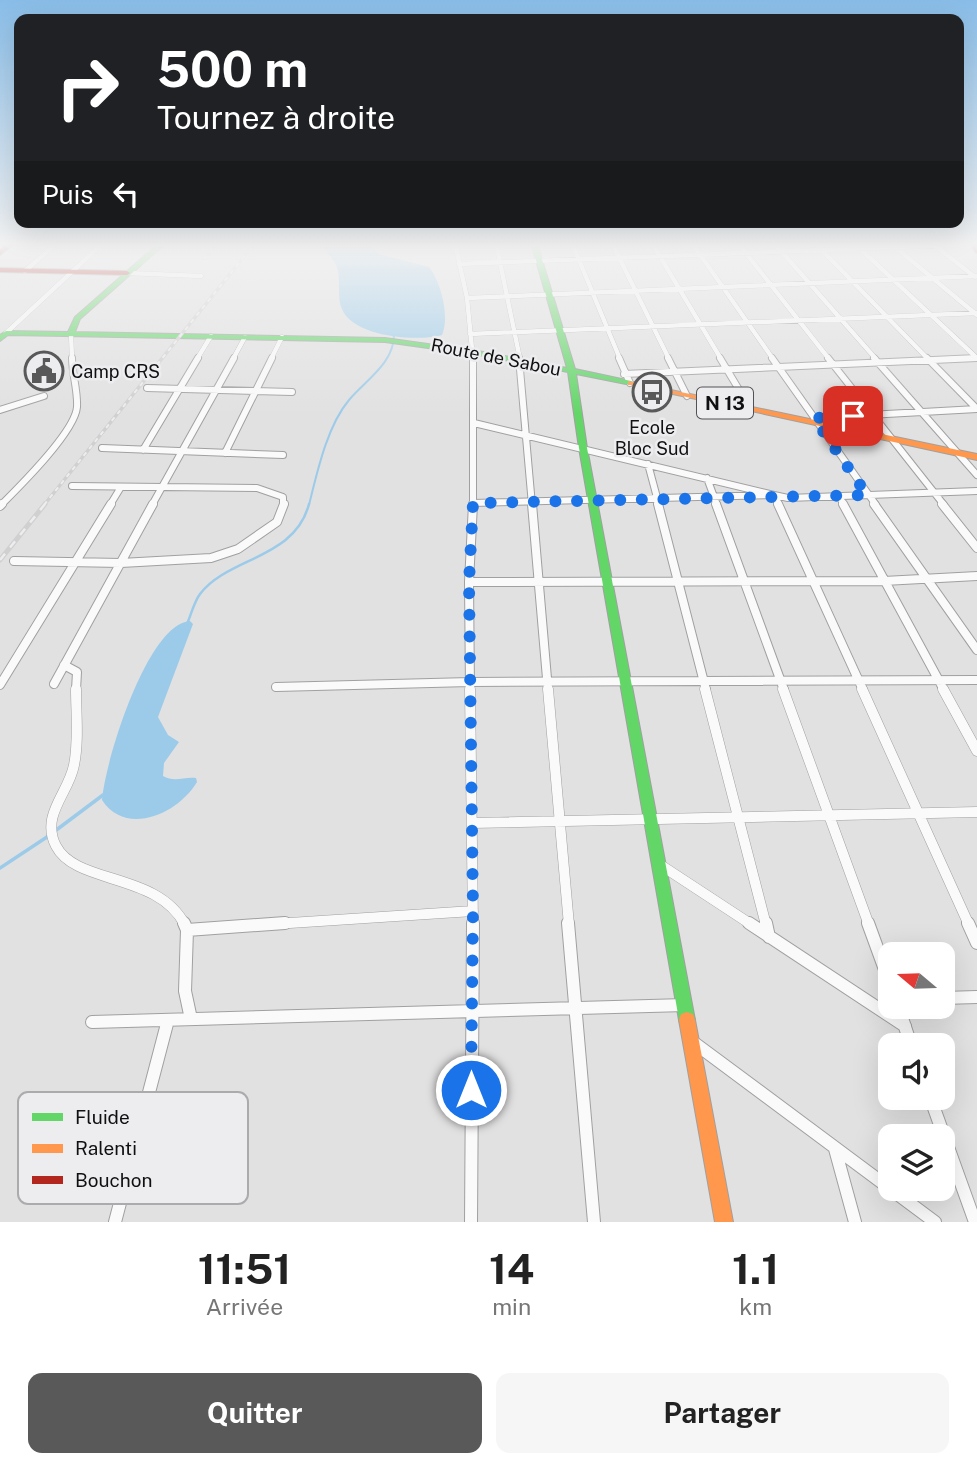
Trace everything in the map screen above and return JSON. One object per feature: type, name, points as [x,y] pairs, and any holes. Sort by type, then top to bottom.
[{"type":"main road","points":[[71,334],[71,328],[77,318],[97,300]]},
{"type":"main road","points":[[552,300],[572,372],[592,500],[724,1222]]},
{"type":"main road","name":"Route de Sabou","points":[[3,336],[71,334],[385,340],[473,350],[572,372],[627,379],[687,396],[816,420],[977,457]]},
{"type":"street","points":[[3,336],[41,300]]},
{"type":"street","points":[[467,300],[473,350],[474,422],[469,582],[473,911],[471,1222]]},
{"type":"street","points":[[508,300],[520,360],[527,434],[594,1222]]},
{"type":"street","points":[[595,300],[627,379],[676,372],[977,358]]},
{"type":"street","points":[[641,300],[687,396]]},
{"type":"street","points":[[685,300],[750,408]]},
{"type":"street","points":[[732,300],[977,650]]},
{"type":"street","points":[[782,300],[977,548]]},
{"type":"street","points":[[823,300],[977,475]]},
{"type":"street","points":[[816,420],[977,409],[870,300]]},
{"type":"street","points":[[916,300],[977,358]]},
{"type":"street","points":[[960,300],[977,314]]},
{"type":"street","points":[[470,334],[977,314]]},
{"type":"street","points":[[0,506],[36,470],[75,416],[77,405],[71,334]]},
{"type":"street","points":[[143,450],[211,336]]},
{"type":"street","points":[[54,684],[245,337]]},
{"type":"street","points":[[225,453],[282,337]]},
{"type":"street","points":[[147,388],[292,393]]},
{"type":"street","points":[[0,410],[44,396]]},
{"type":"street","points":[[474,422],[774,495]]},
{"type":"street","points":[[102,448],[284,454]]},
{"type":"street","points":[[648,464],[769,937]]},
{"type":"street","points":[[707,478],[878,950]]},
{"type":"street","points":[[14,561],[199,560],[238,550],[277,522],[285,503],[283,497],[261,488],[72,486]]},
{"type":"street","points":[[0,685],[121,487]]},
{"type":"street","points":[[473,503],[977,491]]},
{"type":"street","points":[[774,495],[977,943]]},
{"type":"street","points":[[839,496],[977,751]]},
{"type":"street","points":[[469,582],[884,581],[977,576]]},
{"type":"street","points":[[64,666],[77,672],[74,766],[55,804],[52,834],[67,861],[146,889],[177,910],[187,930],[185,991],[191,1019]]},
{"type":"street","points":[[276,687],[470,682],[977,680]]},
{"type":"street","points":[[472,823],[977,812]]},
{"type":"street","points":[[659,863],[905,1027]]},
{"type":"street","points":[[187,930],[473,911]]},
{"type":"street","points":[[956,998],[977,997]]},
{"type":"street","points":[[92,1022],[685,1005]]},
{"type":"street","points":[[902,1019],[907,1033]]},
{"type":"street","points":[[149,1092],[168,1020]]},
{"type":"street","points":[[691,1041],[935,1222]]},
{"type":"street","points":[[935,1110],[975,1222]]},
{"type":"street","points":[[835,1149],[855,1222]]},
{"type":"street","points":[[116,1222],[121,1204]]},
{"type":"water","points":[[340,300],[443,300],[444,328],[442,335],[431,337],[387,335],[359,326],[348,318]]},
{"type":"water","points":[[190,621],[193,624],[158,717],[168,735],[179,742],[164,763],[163,776],[172,779],[196,778],[197,782],[178,804],[165,812],[138,819],[124,817],[112,811],[102,800],[120,727],[144,669],[159,645],[174,628]]},
{"type":"waterway","points":[[309,505],[324,450],[335,423],[349,400],[384,363],[393,345],[394,335]]},
{"type":"waterway","points":[[187,624],[198,597],[212,582],[276,547],[290,536],[301,522],[309,504]]},
{"type":"waterway","points":[[55,831],[103,795]]},
{"type":"waterway","points":[[0,868],[50,835]]},
{"type":"railway","points":[[44,505],[209,300]]},
{"type":"railway","points":[[0,560],[45,504]]},
{"type":"traffic: fast","points":[[71,333],[77,318],[98,300]]},
{"type":"traffic: fast","points":[[551,300],[572,372],[583,448],[687,1020]]},
{"type":"traffic: fast","points":[[0,339],[6,333],[385,340],[478,353],[631,383]]},
{"type":"traffic: slow","points":[[631,383],[977,457]]},
{"type":"traffic: slow","points":[[687,1020],[724,1222]]},
{"type":"place","name":"Camp CRS","points":[[44,371]]},
{"type":"place","name":"Ecole Bloc Sud","points":[[652,392]]},
{"type":"route","points":[[471,1090],[473,911],[469,582],[473,503],[867,495],[814,418],[853,416]]}]
